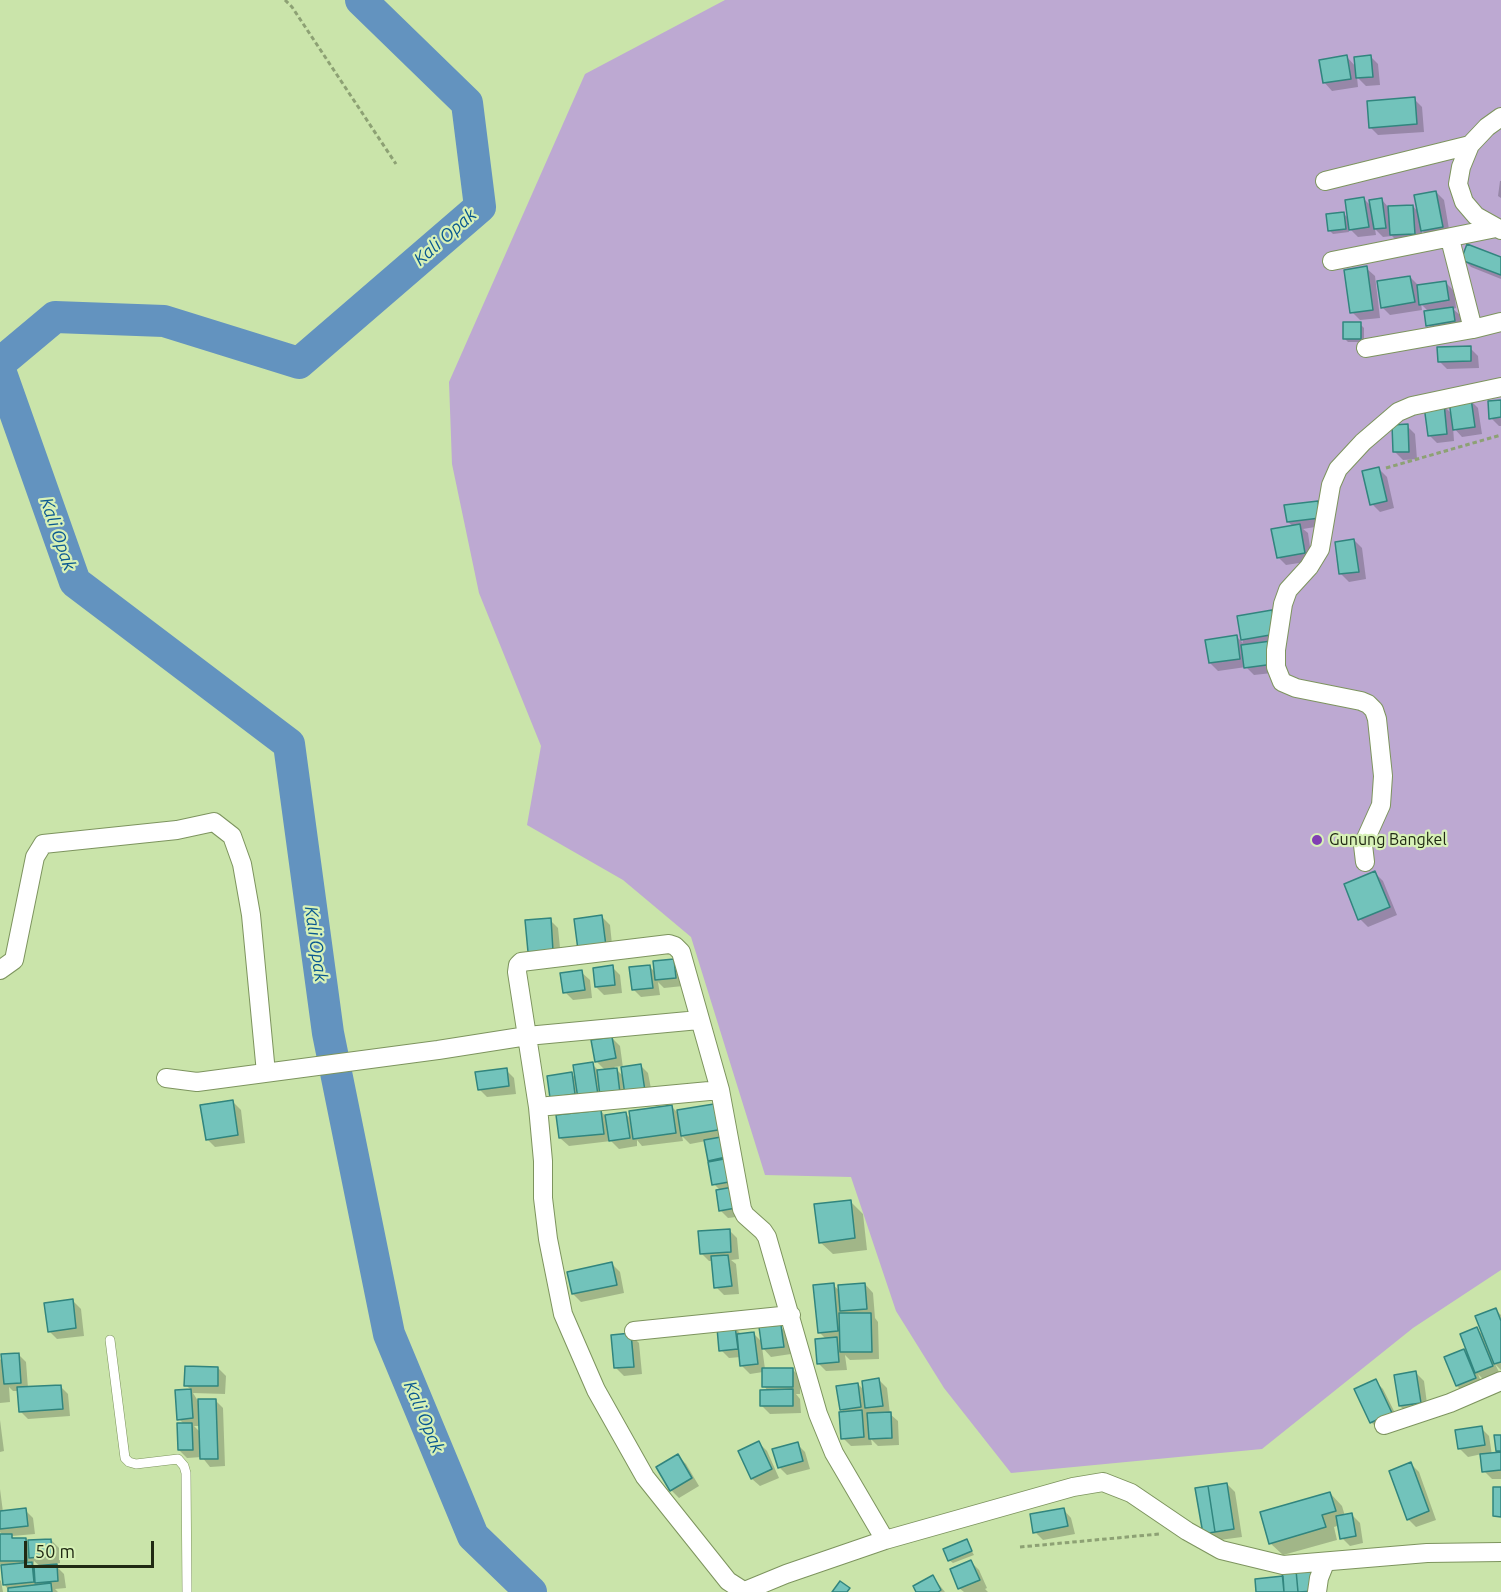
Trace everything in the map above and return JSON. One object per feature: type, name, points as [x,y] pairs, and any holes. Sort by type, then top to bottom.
[{"type":"street","points":[[1499,229],[1476,216],[1464,202],[1458,184],[1461,167],[1470,145],[1487,127],[1501,117]]},
{"type":"street","points":[[1325,181],[1470,145]]},
{"type":"street","points":[[1332,261],[1499,229]]},
{"type":"street","points":[[1450,239],[1473,329]]},
{"type":"street","points":[[1366,348],[1501,322]]},
{"type":"street","points":[[1365,862],[1363,845],[1382,805],[1383,776],[1377,719],[1374,710],[1361,701],[1296,688],[1282,682],[1276,667],[1276,650],[1283,604],[1288,590],[1309,567],[1320,549],[1332,485],[1338,469],[1363,442],[1398,412],[1412,406],[1501,387]]},
{"type":"street","points":[[0,970],[14,960],[35,857],[43,844],[177,830],[214,822],[232,836],[242,864],[251,915],[266,1073]]},
{"type":"street","points":[[885,1540],[834,1452],[818,1414],[767,1237],[742,1209],[720,1090],[681,952],[669,944],[521,962],[517,972],[538,1107],[543,1161],[543,1198],[553,1273],[563,1314],[596,1390],[645,1477],[728,1581],[742,1590],[749,1591],[786,1574],[885,1540],[1074,1487],[1103,1482],[1131,1493],[1187,1531],[1221,1550],[1283,1565],[1427,1553],[1501,1552]]},
{"type":"street","points":[[166,1078],[197,1082],[527,1036],[699,1020]]},
{"type":"street","points":[[538,1107],[720,1090]]},
{"type":"street","points":[[634,1331],[791,1315]]},
{"type":"street","points":[[1384,1425],[1450,1403],[1501,1381]]},
{"type":"street","points":[[1317,1592],[1325,1563]]},
{"type":"lane","points":[[110,1340],[125,1458],[136,1464],[178,1459],[184,1466],[186,1473],[187,1592]]},
{"type":"path","points":[[285,0],[292,7],[396,164]]},
{"type":"path","points":[[1386,468],[1501,435]]},
{"type":"path","points":[[1020,1547],[1187,1531]]},
{"type":"shaded area","points":[[725,0],[1501,0],[1501,1270],[1413,1328],[1262,1449],[1011,1473],[944,1388],[896,1311],[851,1177],[765,1175],[691,937],[623,880],[527,825],[541,746],[479,593],[452,464],[449,382],[585,74]]},
{"type":"building","points":[[1347,55],[1351,79],[1323,83],[1319,60]]},
{"type":"building","points":[[1371,55],[1373,77],[1356,78],[1354,57]]},
{"type":"building","points":[[1415,97],[1417,124],[1369,128],[1367,101]]},
{"type":"building","points":[[1436,191],[1443,227],[1421,231],[1414,195]]},
{"type":"building","points":[[1364,197],[1369,227],[1349,230],[1345,200]]},
{"type":"building","points":[[1382,198],[1386,228],[1374,229],[1369,200]]},
{"type":"building","points":[[1413,205],[1415,234],[1390,235],[1388,206]]},
{"type":"building","points":[[1344,212],[1346,229],[1328,231],[1326,214]]},
{"type":"building","points":[[1467,244],[1501,257],[1501,275],[1461,260]]},
{"type":"building","points":[[1367,266],[1373,310],[1350,313],[1344,270]]},
{"type":"building","points":[[1410,276],[1415,302],[1381,308],[1377,281]]},
{"type":"building","points":[[1446,281],[1449,300],[1419,305],[1417,285]]},
{"type":"building","points":[[1453,307],[1455,321],[1426,326],[1424,311]]},
{"type":"building","points":[[1343,322],[1361,322],[1361,339],[1343,339]]},
{"type":"building","points":[[1471,346],[1471,361],[1438,362],[1437,347]]},
{"type":"building","points":[[1471,398],[1475,427],[1453,430],[1449,401]]},
{"type":"building","points":[[1501,400],[1501,417],[1489,419],[1488,401]]},
{"type":"building","points":[[1444,403],[1447,434],[1428,436],[1424,406]]},
{"type":"building","points":[[1408,424],[1409,452],[1393,452],[1392,425]]},
{"type":"building","points":[[1379,467],[1387,501],[1370,505],[1362,471]]},
{"type":"building","points":[[1318,501],[1320,518],[1287,522],[1284,505]]},
{"type":"building","points":[[1300,524],[1305,553],[1277,558],[1271,529]]},
{"type":"building","points":[[1354,539],[1359,572],[1339,574],[1335,542]]},
{"type":"building","points":[[1272,610],[1276,634],[1241,640],[1237,616]]},
{"type":"building","points":[[1237,635],[1240,659],[1209,663],[1205,640]]},
{"type":"building","points":[[1271,641],[1274,664],[1244,668],[1241,645]]},
{"type":"building","points":[[1375,871],[1390,907],[1358,920],[1344,884]]},
{"type":"building","points":[[602,915],[606,946],[578,950],[574,919]]},
{"type":"building","points":[[551,918],[553,951],[528,952],[525,920]]},
{"type":"building","points":[[674,959],[676,978],[655,980],[653,961]]},
{"type":"building","points":[[613,965],[615,985],[595,987],[593,968]]},
{"type":"building","points":[[650,965],[653,988],[632,990],[629,967]]},
{"type":"building","points":[[582,970],[585,990],[563,993],[560,973]]},
{"type":"building","points":[[612,1037],[616,1058],[595,1062],[591,1040]]},
{"type":"building","points":[[593,1062],[598,1095],[578,1099],[573,1065]]},
{"type":"building","points":[[641,1064],[645,1091],[625,1095],[621,1067]]},
{"type":"building","points":[[507,1068],[509,1086],[478,1090],[475,1072]]},
{"type":"building","points":[[617,1068],[620,1093],[600,1096],[597,1070]]},
{"type":"building","points":[[572,1072],[575,1094],[550,1098],[547,1076]]},
{"type":"building","points":[[233,1100],[238,1135],[206,1140],[200,1105]]},
{"type":"building","points":[[720,1103],[724,1129],[681,1136],[677,1110]]},
{"type":"building","points":[[672,1105],[676,1133],[633,1139],[629,1111]]},
{"type":"building","points":[[601,1110],[604,1134],[559,1138],[556,1115]]},
{"type":"building","points":[[626,1112],[630,1138],[609,1141],[605,1115]]},
{"type":"building","points":[[721,1137],[726,1157],[708,1161],[704,1140]]},
{"type":"building","points":[[724,1159],[729,1182],[712,1185],[708,1162]]},
{"type":"building","points":[[733,1187],[736,1208],[719,1211],[716,1190]]},
{"type":"building","points":[[851,1200],[855,1238],[819,1243],[814,1204]]},
{"type":"building","points":[[730,1229],[731,1252],[700,1254],[698,1231]]},
{"type":"building","points":[[728,1255],[732,1286],[714,1288],[711,1256]]},
{"type":"building","points":[[612,1262],[617,1285],[572,1294],[567,1272]]},
{"type":"building","points":[[834,1283],[838,1331],[818,1333],[813,1285]]},
{"type":"building","points":[[865,1283],[867,1309],[840,1311],[838,1285]]},
{"type":"building","points":[[73,1299],[76,1328],[48,1332],[44,1303]]},
{"type":"building","points":[[1496,1308],[1501,1321],[1501,1362],[1494,1364],[1475,1316]]},
{"type":"building","points":[[839,1313],[871,1313],[872,1352],[840,1352]]},
{"type":"building","points":[[781,1325],[784,1347],[762,1349],[759,1327]]},
{"type":"building","points":[[735,1326],[738,1349],[719,1351],[717,1328]]},
{"type":"building","points":[[1477,1327],[1493,1366],[1475,1373],[1460,1334]]},
{"type":"building","points":[[754,1332],[758,1364],[740,1366],[737,1334]]},
{"type":"building","points":[[631,1333],[634,1367],[614,1368],[611,1335]]},
{"type":"building","points":[[837,1337],[839,1362],[817,1364],[815,1339]]},
{"type":"building","points":[[1464,1349],[1476,1378],[1456,1386],[1444,1357]]},
{"type":"building","points":[[19,1353],[21,1383],[4,1384],[1,1354]]},
{"type":"building","points":[[185,1366],[218,1367],[218,1386],[184,1386]]},
{"type":"building","points":[[762,1368],[793,1368],[793,1387],[762,1387]]},
{"type":"building","points":[[1416,1371],[1421,1403],[1399,1406],[1394,1375]]},
{"type":"building","points":[[879,1378],[883,1406],[865,1408],[862,1381]]},
{"type":"building","points":[[1376,1379],[1392,1413],[1370,1423],[1354,1389]]},
{"type":"building","points":[[858,1383],[861,1407],[840,1410],[836,1386]]},
{"type":"building","points":[[61,1385],[63,1409],[19,1412],[17,1387]]},
{"type":"building","points":[[191,1389],[193,1418],[177,1420],[175,1390]]},
{"type":"building","points":[[793,1389],[793,1406],[760,1406],[760,1390]]},
{"type":"building","points":[[198,1399],[216,1399],[218,1459],[200,1459]]},
{"type":"building","points":[[862,1410],[864,1437],[841,1439],[839,1412]]},
{"type":"building","points":[[891,1412],[892,1438],[869,1439],[867,1413]]},
{"type":"building","points":[[177,1423],[192,1423],[193,1450],[178,1450]]},
{"type":"building","points":[[1482,1426],[1485,1445],[1458,1449],[1455,1430]]},
{"type":"building","points":[[1494,1435],[1501,1435],[1501,1451],[1496,1451]]},
{"type":"building","points":[[759,1441],[772,1469],[751,1479],[738,1451]]},
{"type":"building","points":[[798,1442],[803,1461],[778,1468],[772,1449]]},
{"type":"building","points":[[1501,1452],[1501,1470],[1482,1472],[1480,1454]]},
{"type":"building","points":[[678,1454],[692,1478],[670,1491],[656,1467]]},
{"type":"building","points":[[1411,1462],[1429,1511],[1407,1520],[1389,1471]]},
{"type":"building","points":[[1227,1483],[1234,1529],[1215,1532],[1208,1486]]},
{"type":"building","points":[[1208,1486],[1215,1532],[1203,1534],[1195,1488]]},
{"type":"building","points":[[1493,1487],[1501,1487],[1501,1517],[1493,1516]]},
{"type":"building","points":[[1330,1492],[1336,1511],[1322,1515],[1326,1527],[1269,1544],[1260,1512]]},
{"type":"building","points":[[26,1508],[28,1526],[0,1529],[0,1511]]},
{"type":"building","points":[[1064,1508],[1068,1526],[1033,1533],[1030,1514]]},
{"type":"building","points":[[1352,1513],[1356,1536],[1340,1539],[1336,1516]]},
{"type":"building","points":[[0,1534],[12,1534],[12,1538],[26,1538],[27,1561],[0,1561]]},
{"type":"building","points":[[51,1539],[52,1556],[29,1558],[28,1540]]},
{"type":"building","points":[[967,1539],[972,1551],[948,1561],[943,1549]]},
{"type":"building","points":[[971,1560],[980,1580],[958,1589],[950,1569]]},
{"type":"building","points":[[32,1562],[34,1582],[3,1585],[1,1565]]},
{"type":"building","points":[[57,1564],[58,1581],[35,1583],[34,1566]]},
{"type":"building","points":[[1313,1569],[1315,1591],[1298,1592],[1296,1570]]},
{"type":"building","points":[[1296,1570],[1298,1592],[1284,1592],[1282,1572]]},
{"type":"building","points":[[933,1575],[941,1590],[916,1592],[913,1586]]},
{"type":"building","points":[[1283,1576],[1284,1592],[1256,1592],[1255,1579]]},
{"type":"building","points":[[840,1581],[850,1588],[847,1592],[832,1592]]},
{"type":"building","points":[[51,1583],[52,1592],[8,1592],[8,1588]]},
{"type":"waterway","name":"Kali Opak","points":[[0,363],[55,317],[164,321],[299,363],[480,207],[467,103],[361,0]]},
{"type":"waterway","name":"Kali Opak","points":[[0,370],[75,582],[289,744],[328,1033],[389,1334],[473,1536],[531,1592]]},
{"type":"place","name":"Gunung Bangkel","points":[[1317,840]]}]
